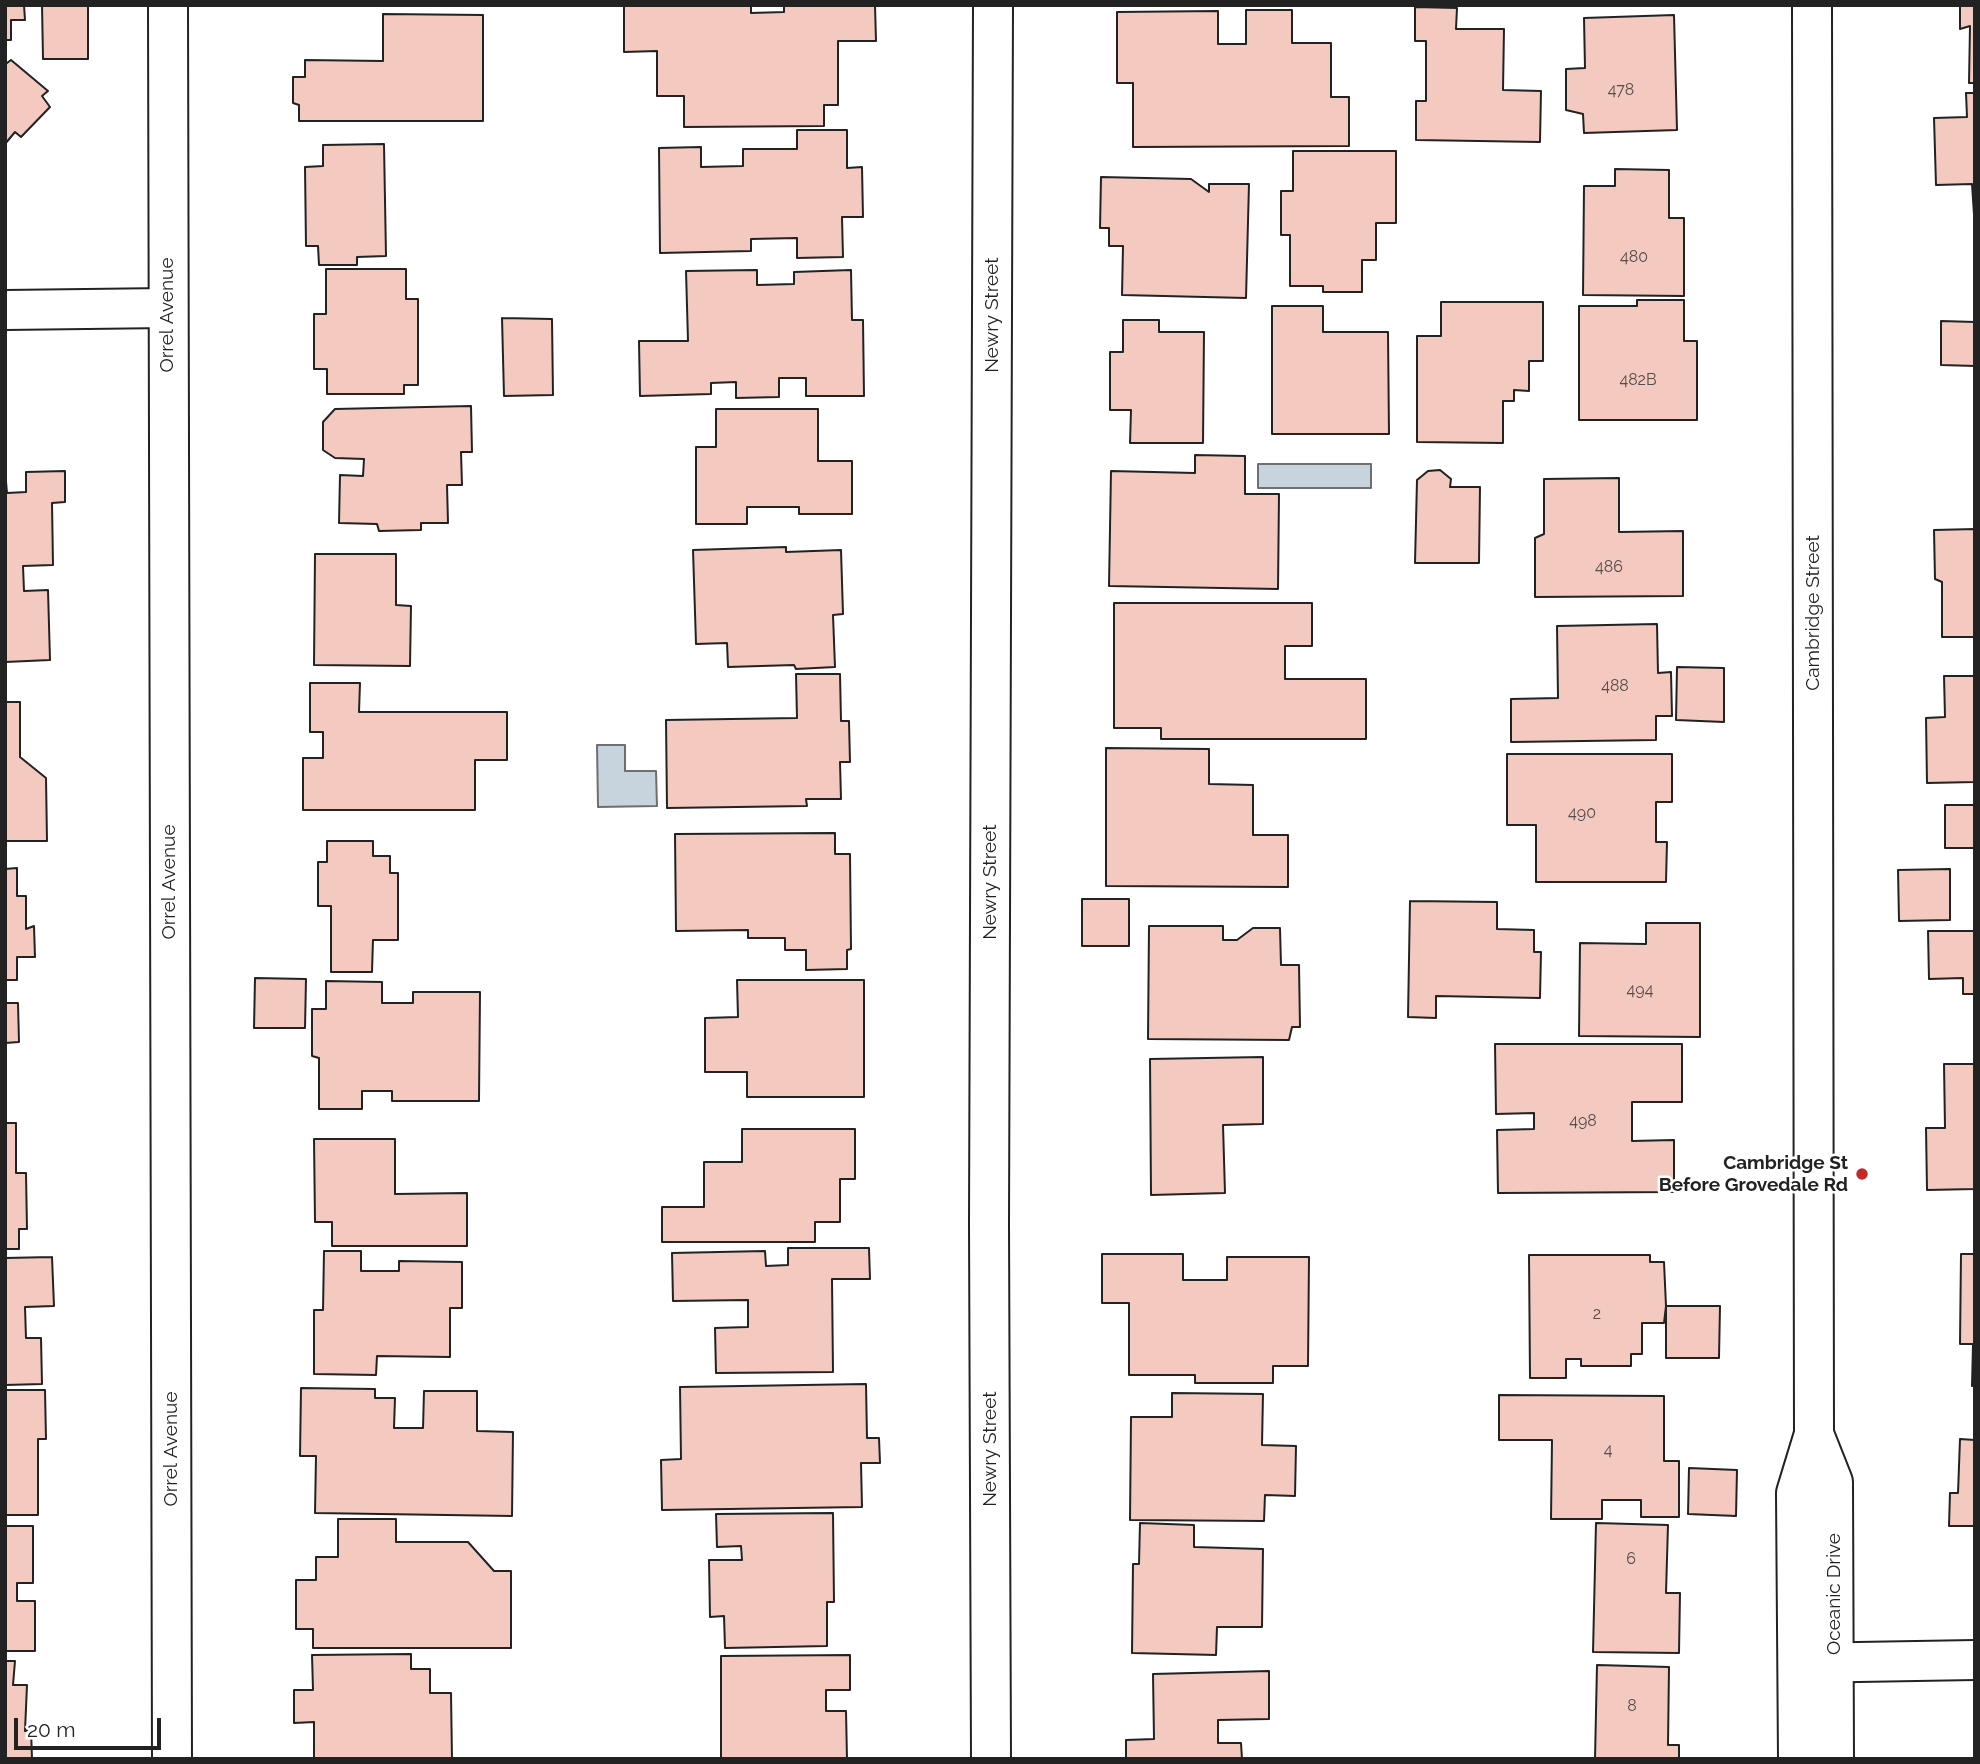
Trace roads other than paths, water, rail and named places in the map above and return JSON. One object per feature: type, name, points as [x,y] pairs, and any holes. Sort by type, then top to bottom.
[{"type":"street","name":"Orrel Avenue","points":[[168,5],[172,1759]]},
{"type":"street","name":"Newry Street","points":[[990,1759],[993,5]]},
{"type":"street","name":"Cambridge Street","points":[[1812,5],[1814,1221]]},
{"type":"street","points":[[5,310],[167,308]]},
{"type":"street","name":"Oceanic Drive","points":[[1814,1221],[1814,1434],[1796,1493],[1816,1662],[1834,1759]]},
{"type":"street","points":[[1816,1662],[1975,1660]]},
{"type":"street","name":"Oceanic Drive","points":[[1798,1759],[1816,1662]]},
{"type":"place","name":"Cambridge St Before Grovedale Rd","points":[[1862,1174]]}]
